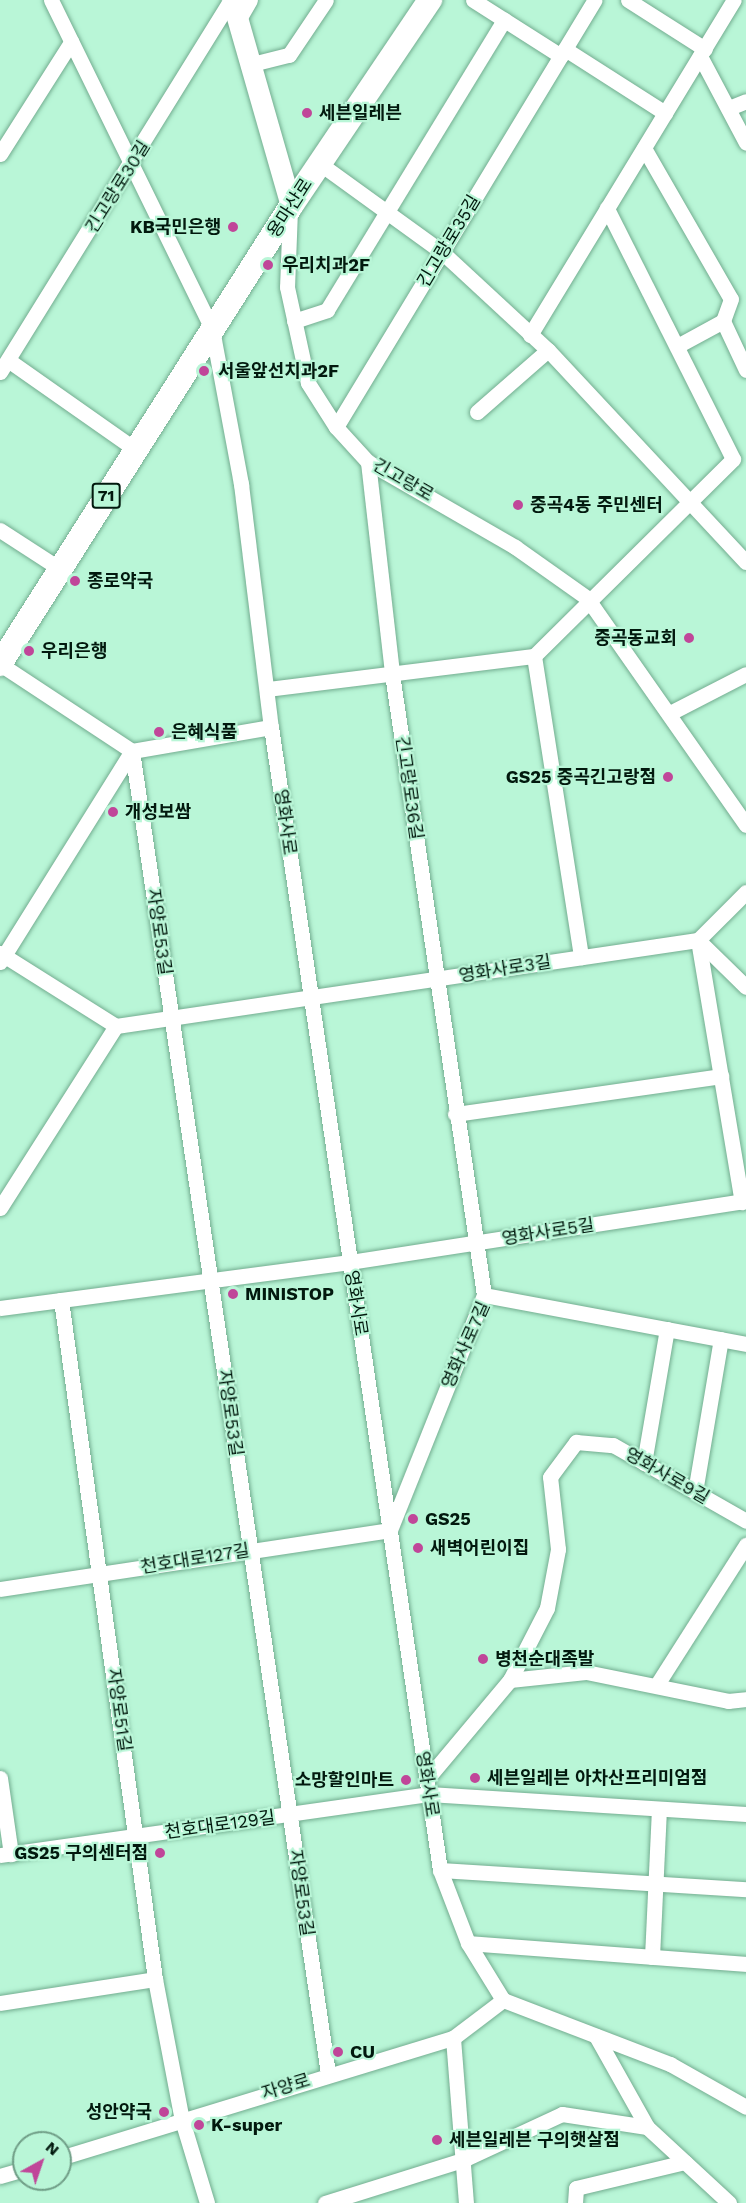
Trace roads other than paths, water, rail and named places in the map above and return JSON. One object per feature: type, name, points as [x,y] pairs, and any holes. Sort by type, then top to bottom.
[{"type":"main road","name":"용마산로","points":[[0,664],[291,206],[430,0]]},
{"type":"main road","name":"긴고랑로","points":[[234,6],[291,206]]},
{"type":"street","name":"영화사로","points":[[51,0],[212,329],[268,689],[271,727],[440,1870],[468,1943],[503,2000]]},
{"type":"street","name":"긴고랑로30길","points":[[4,366],[234,6],[250,0]]},
{"type":"street","points":[[252,64],[289,55],[326,0]]},
{"type":"street","points":[[473,0],[665,113]]},
{"type":"street","name":"긴고랑로35길","points":[[336,427],[595,0]]},
{"type":"street","points":[[628,0],[703,52],[746,143]]},
{"type":"street","points":[[530,335],[734,0]]},
{"type":"street","points":[[294,321],[327,310],[385,210],[504,20]]},
{"type":"street","points":[[0,154],[71,42]]},
{"type":"street","points":[[729,108],[746,101]]},
{"type":"street","points":[[644,148],[731,299]]},
{"type":"street","points":[[320,163],[442,252],[548,350],[746,562]]},
{"type":"street","name":"긴고랑로","points":[[291,206],[287,288],[308,383],[336,427],[368,462],[515,547],[587,598],[670,713],[746,825]]},
{"type":"street","points":[[268,689],[534,656],[587,598],[733,459],[679,345],[607,208]]},
{"type":"street","points":[[679,345],[723,321],[731,299],[746,293]]},
{"type":"street","points":[[723,321],[746,370]]},
{"type":"street","points":[[477,412],[548,350]]},
{"type":"street","points":[[4,366],[136,450]]},
{"type":"street","name":"긴고랑로36길","points":[[368,462],[392,674],[434,979],[484,1295]]},
{"type":"street","points":[[0,530],[60,569]]},
{"type":"street","points":[[534,656],[581,957]]},
{"type":"street","points":[[0,664],[132,751],[271,727]]},
{"type":"street","points":[[670,713],[746,674]]},
{"type":"street","points":[[0,1208],[116,1026],[1,957],[132,751]]},
{"type":"street","name":"자양로53길","points":[[132,751],[328,2074]]},
{"type":"street","points":[[698,940],[746,892]]},
{"type":"street","points":[[698,940],[746,987]]},
{"type":"street","points":[[698,940],[744,1202]]},
{"type":"street","name":"영화사로3길","points":[[116,1026],[698,940]]},
{"type":"street","points":[[455,1114],[721,1076]]},
{"type":"street","name":"영화사로5길","points":[[0,1308],[350,1262],[744,1202]]},
{"type":"street","name":"영화사로7길","points":[[390,1530],[484,1295],[746,1344]]},
{"type":"street","name":"자양로51길","points":[[61,1300],[101,1573],[155,1979],[182,2120],[207,2203]]},
{"type":"street","points":[[644,1463],[667,1329]]},
{"type":"street","points":[[695,1492],[721,1339]]},
{"type":"street","name":"영화사로9길","points":[[427,1787],[510,1680],[547,1608],[558,1549],[550,1477],[576,1442],[613,1445],[746,1521]]},
{"type":"street","name":"천호대로127길","points":[[0,1589],[390,1530]]},
{"type":"street","points":[[658,1683],[746,1545]]},
{"type":"street","points":[[510,1680],[586,1672],[658,1683],[728,1701],[746,1699]]},
{"type":"street","name":"천호대로129길","points":[[0,1778],[6,1855],[289,1814],[427,1787],[658,1809],[746,1814]]},
{"type":"street","points":[[652,1957],[658,1809]]},
{"type":"street","points":[[440,1870],[746,1889]]},
{"type":"street","points":[[468,1943],[746,1964]]},
{"type":"street","points":[[0,2003],[155,1979]]},
{"type":"street","points":[[503,2000],[670,2064],[746,2107]]},
{"type":"street","name":"자양로","points":[[72,2154],[328,2074],[453,2038],[503,2000]]},
{"type":"street","points":[[596,2036],[647,2127],[729,2203]]},
{"type":"street","points":[[453,2038],[465,2159],[466,2203]]},
{"type":"street","points":[[325,2203],[465,2159],[562,2114],[647,2127]]},
{"type":"street","points":[[575,2203],[576,2188],[685,2162]]},
{"type":"place","name":"세븐일레븐","points":[[307,113]]},
{"type":"place","name":"KB국민은행","points":[[233,227]]},
{"type":"place","name":"우리치과2F","points":[[268,265]]},
{"type":"place","name":"서울앞선치과2F","points":[[204,371]]},
{"type":"place","name":"중곡4동 주민센터","points":[[518,505]]},
{"type":"place","name":"종로약국","points":[[75,581]]},
{"type":"place","name":"중곡동교회","points":[[689,638]]},
{"type":"place","name":"우리은행","points":[[29,651]]},
{"type":"place","name":"은혜식품","points":[[159,732]]},
{"type":"place","name":"GS25 중곡긴고랑점","points":[[668,777]]},
{"type":"place","name":"개성보쌈","points":[[113,812]]},
{"type":"place","name":"MINISTOP","points":[[233,1294]]},
{"type":"place","name":"GS25","points":[[413,1519]]},
{"type":"place","name":"새벽어린이집","points":[[418,1548]]},
{"type":"place","name":"병천순대족발","points":[[483,1659]]},
{"type":"place","name":"세븐일레븐 아차산프리미엄점","points":[[475,1778]]},
{"type":"place","name":"소망할인마트","points":[[406,1780]]},
{"type":"place","name":"GS25 구의센터점","points":[[160,1853]]},
{"type":"place","name":"CU","points":[[338,2052]]},
{"type":"place","name":"성안약국","points":[[164,2112]]},
{"type":"place","name":"K-super","points":[[199,2125]]},
{"type":"place","name":"세븐일레븐 구의햇살점","points":[[437,2140]]}]
